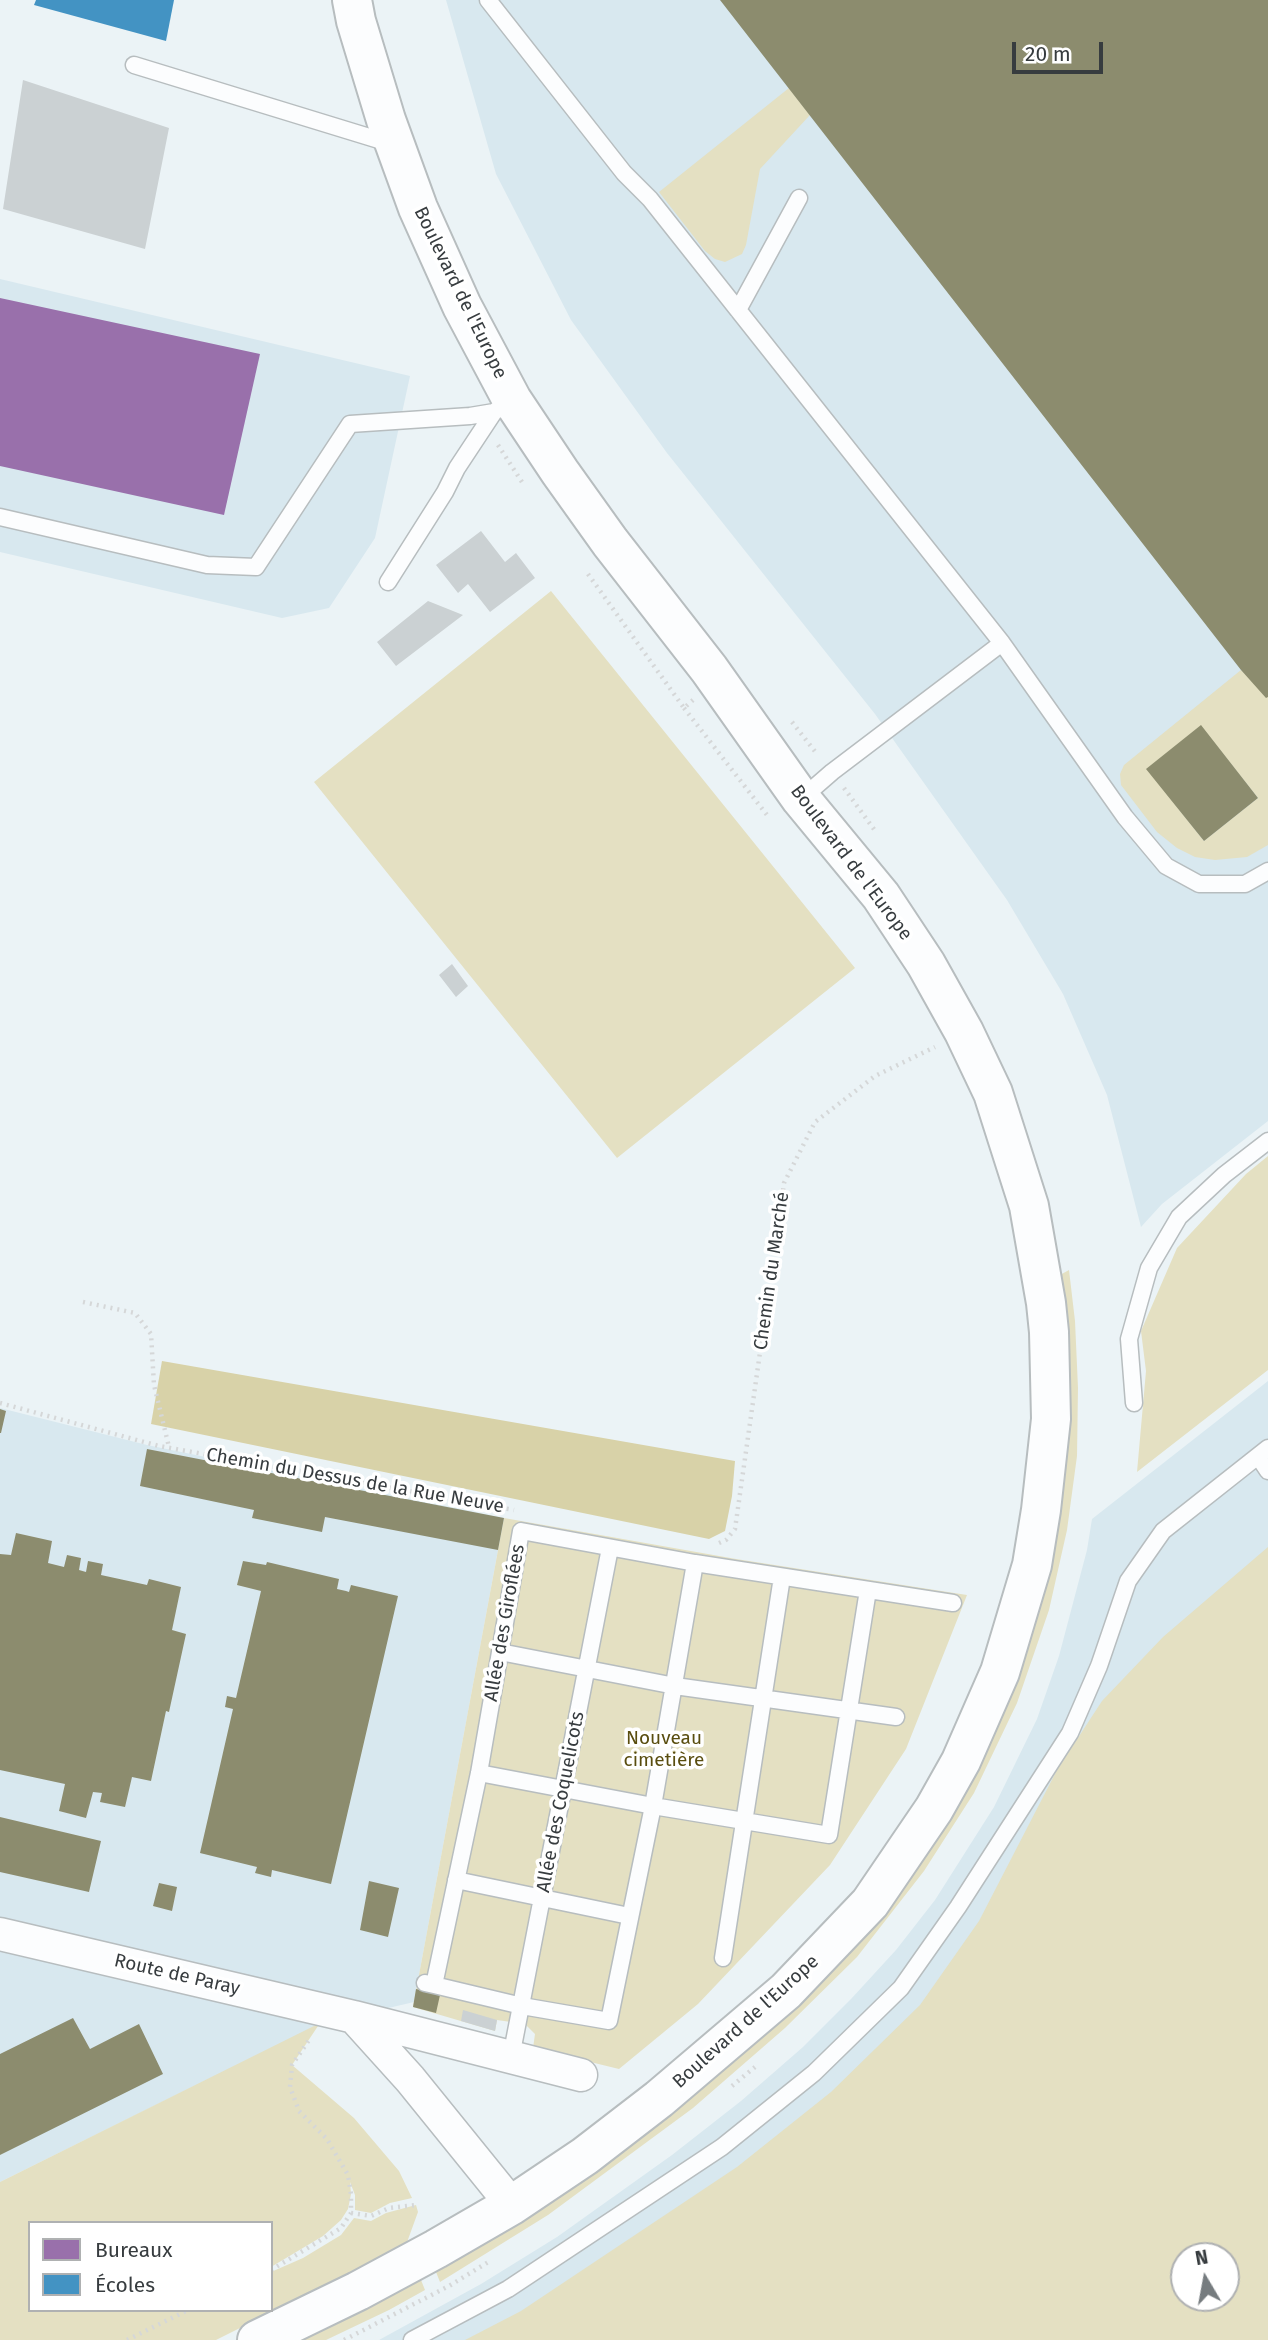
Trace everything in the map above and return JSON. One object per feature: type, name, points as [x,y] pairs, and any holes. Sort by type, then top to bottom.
[{"type":"main road","name":"Boulevard de l'Europe","points":[[257,2340],[358,2291],[512,2205],[585,2156],[659,2099],[786,1991],[870,1903],[934,1809],[961,1761],[1000,1672],[1032,1565],[1051,1419],[1049,1332],[1040,1260],[1029,1206],[992,1093],[964,1032],[926,964],[881,896],[801,799],[709,669],[503,406],[418,208],[395,145],[352,0]]},
{"type":"street","name":"Route de Paray","points":[[0,1934],[354,2017],[581,2075]]},
{"type":"street","points":[[354,2017],[410,2079],[512,2205]]},
{"type":"lane","points":[[488,0],[1002,643],[1125,817],[1166,866],[1199,884],[1245,884],[1268,871]]},
{"type":"lane","points":[[134,65],[395,145]]},
{"type":"lane","points":[[738,310],[799,198]]},
{"type":"lane","points":[[0,517],[207,565],[256,567],[351,424],[503,406]]},
{"type":"lane","points":[[388,582],[445,492],[457,468],[503,406]]},
{"type":"lane","points":[[801,799],[832,772],[1002,643]]},
{"type":"lane","points":[[1134,1403],[1129,1339],[1149,1268],[1179,1217],[1224,1175],[1268,1141]]},
{"type":"lane","points":[[412,2340],[508,2289],[722,2147],[814,2073],[901,1988],[958,1907],[1070,1733],[1099,1666],[1128,1581],[1163,1531],[1263,1452],[1268,1471]]},
{"type":"lane","name":"Allée des Giroflées","points":[[521,1531],[695,1563],[653,1806],[609,2021],[522,2006],[430,1984],[479,1773],[521,1531]]},
{"type":"lane","name":"Allée des Coquelicots","points":[[511,2057],[610,1548]]},
{"type":"lane","points":[[695,1563],[953,1603]]},
{"type":"lane","points":[[723,1958],[782,1577]]},
{"type":"lane","points":[[479,1773],[653,1806],[830,1835],[868,1590]]},
{"type":"lane","points":[[500,1652],[675,1686],[896,1717]]},
{"type":"lane","points":[[456,1880],[629,1916]]},
{"type":"path","points":[[789,719],[878,834]]},
{"type":"path","name":"Chemin du Marché","points":[[712,1545],[726,1540],[735,1529],[784,1183],[815,1122],[875,1076],[964,1032]]},
{"type":"path","points":[[83,1302],[135,1312],[151,1334],[154,1385],[169,1447]]},
{"type":"path","name":"Chemin du Dessus de la Rue Neuve","points":[[0,1403],[159,1446],[522,1511]]},
{"type":"path","points":[[273,2269],[341,2228],[351,2213],[348,2175],[327,2139],[299,2110],[290,2087],[292,2065],[313,2034]]},
{"type":"path","points":[[722,2094],[760,2062]]},
{"type":"path","points":[[351,2213],[371,2216],[389,2207],[416,2206]]},
{"type":"path","points":[[344,2340],[449,2286],[496,2257]]},
{"type":"path","points":[[127,2340],[184,2312]]},
{"type":"shaded area","points":[[446,0],[1268,0],[1268,1121],[1162,1204],[1141,1227],[1107,1095],[1063,994],[1007,900],[875,714],[667,453],[571,320],[496,174]]},
{"type":"shaded area","points":[[0,279],[410,376],[375,538],[329,608],[282,618],[0,552]]},
{"type":"shaded area","points":[[162,1361],[735,1461],[725,1531],[709,1539],[151,1424]]},
{"type":"shaded area","points":[[1268,1381],[1268,2340],[379,2340],[481,2284],[557,2237],[672,2155],[741,2101],[803,2047],[896,1950],[935,1900],[994,1807],[1037,1719],[1059,1656],[1087,1550],[1092,1519]]},
{"type":"shaded area","points":[[0,1408],[147,1445],[504,1518],[414,2002],[320,2024],[0,2182]]},
{"type":"green space","points":[[789,88],[810,115],[760,169],[742,254],[725,262],[715,259],[705,251],[659,192]]},
{"type":"green space","points":[[551,591],[855,968],[617,1158],[314,782]]},
{"type":"green space","points":[[1241,670],[1268,697],[1268,845],[1247,857],[1215,860],[1195,857],[1177,848],[1157,832],[1121,785],[1120,774],[1124,765]],"holes":[[[1201,726],[1258,798],[1204,841],[1147,769]]]},
{"type":"green space","points":[[1268,1156],[1268,1370],[1137,1472],[1146,1371],[1141,1331],[1177,1248],[1246,1174]]},
{"type":"green space","points":[[1069,1270],[1075,1321],[1078,1388],[1077,1456],[1067,1530],[1049,1610],[1017,1703],[974,1793],[924,1871],[857,1957],[785,2028],[693,2108],[548,2215],[440,2282],[436,2272],[534,2213],[662,2119],[995,1727],[1060,1275]]},
{"type":"green space","name":"Nouveau cimetière","points":[[504,1518],[736,1559],[967,1595],[906,1749],[830,1865],[698,2004],[619,2069],[533,2048],[535,2034],[525,2024],[497,2020],[495,2031],[413,2007]]},
{"type":"green space","points":[[1268,1547],[1268,2340],[465,2340],[521,2311],[737,2167],[831,2092],[920,2005],[979,1921],[1057,1770],[1102,1701],[1163,1637]]},
{"type":"green space","points":[[320,2023],[292,2065],[354,2118],[399,2171],[412,2198],[390,2203],[371,2213],[355,2210],[355,2195],[350,2182],[348,2209],[341,2220],[323,2236],[273,2266],[273,2221],[28,2221],[28,2312],[272,2312],[216,2340],[0,2340],[0,2182]]},
{"type":"green space","points":[[416,2205],[418,2212],[406,2245],[273,2312],[273,2271],[303,2258],[341,2235],[354,2218],[371,2221],[386,2213]]},
{"type":"green space","points":[[421,2280],[425,2290],[389,2310],[326,2340],[299,2340]]},
{"type":"building: Bureaux","points":[[0,298],[260,354],[224,515],[0,466]]},
{"type":"building: Écoles","points":[[36,0],[174,0],[166,41],[34,5]]},
{"type":"building: Industrie","points":[[720,0],[1268,0],[1268,697],[1266,698],[1241,670]]},
{"type":"building: Industrie","points":[[1201,725],[1258,798],[1204,841],[1146,769]]},
{"type":"building: Industrie","points":[[0,1409],[6,1411],[1,1433],[0,1433]]},
{"type":"building: Industrie","points":[[147,1449],[504,1518],[498,1550],[325,1517],[322,1532],[252,1518],[254,1510],[140,1486]]},
{"type":"building: Industrie","points":[[16,1533],[52,1541],[48,1563],[64,1567],[67,1555],[81,1558],[79,1570],[86,1572],[88,1561],[103,1564],[101,1575],[147,1585],[149,1579],[181,1587],[172,1630],[186,1634],[169,1712],[166,1711],[151,1781],[132,1777],[125,1807],[100,1802],[102,1793],[93,1792],[86,1818],[59,1811],[65,1784],[0,1770],[0,1554],[11,1555]]},
{"type":"building: Industrie","points":[[243,1561],[266,1565],[267,1562],[339,1579],[337,1589],[349,1592],[351,1585],[398,1596],[331,1884],[272,1870],[271,1877],[255,1873],[257,1867],[200,1853],[233,1709],[225,1707],[227,1696],[236,1698],[261,1591],[237,1585]]},
{"type":"building: Industrie","points":[[0,1817],[101,1841],[89,1892],[0,1872]]},
{"type":"building: Industrie","points":[[369,1881],[399,1888],[388,1937],[360,1930]]},
{"type":"building: Industrie","points":[[159,1883],[177,1887],[172,1911],[153,1906]]},
{"type":"building: Industrie","points":[[416,1989],[440,1995],[436,2013],[413,2007]]},
{"type":"building: Industrie","points":[[73,2018],[90,2049],[139,2024],[163,2074],[0,2155],[0,2054]]},
{"type":"building: Autres","points":[[23,80],[169,128],[145,249],[3,209]]},
{"type":"building: Autres","points":[[481,531],[505,562],[516,553],[535,578],[490,612],[468,584],[458,593],[436,565]]},
{"type":"building: Autres","points":[[428,601],[463,615],[396,666],[377,642]]},
{"type":"building: Autres","points":[[452,964],[468,986],[456,997],[439,975]]},
{"type":"building: Autres","points":[[463,2010],[497,2020],[495,2031],[461,2021]]}]
